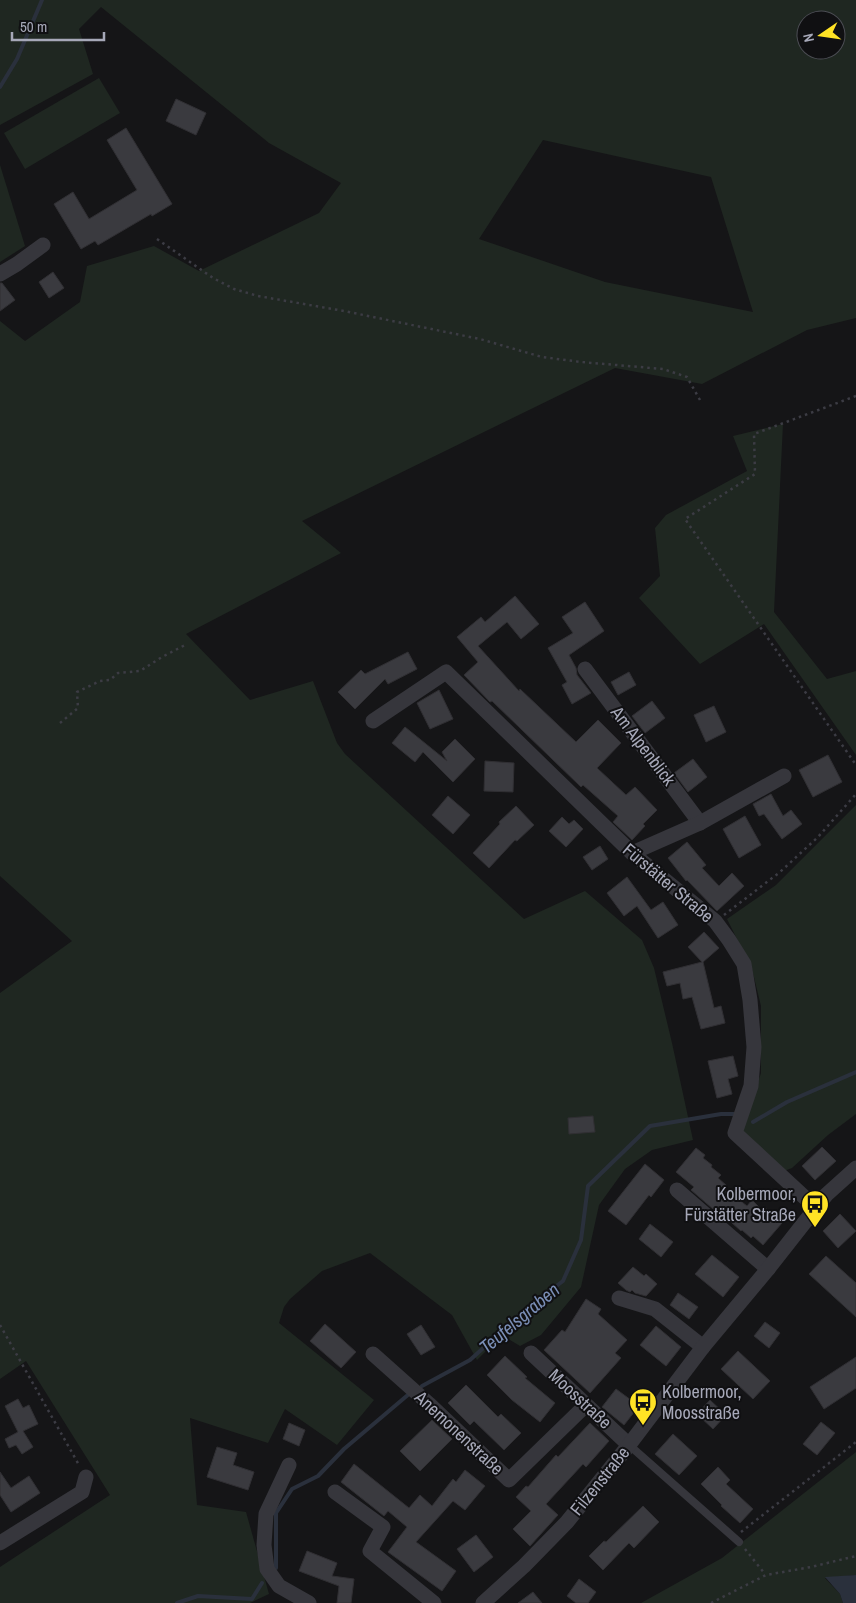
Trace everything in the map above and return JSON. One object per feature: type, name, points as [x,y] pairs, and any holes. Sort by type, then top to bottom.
[{"type":"street","points":[[0,274],[43,245]]},
{"type":"street","name":"Am Alpenblick","points":[[586,669],[700,823]]},
{"type":"street","name":"Fürstätter Straße","points":[[373,721],[446,672],[632,854],[715,921],[744,964],[750,1000],[754,1047],[751,1086],[735,1133],[815,1207]]},
{"type":"street","points":[[632,854],[700,823],[784,776]]},
{"type":"street","name":"Filzenstraße","points":[[483,1603],[524,1566],[567,1522],[815,1207],[826,1194],[856,1168]]},
{"type":"street","points":[[677,1190],[768,1269]]},
{"type":"street","points":[[619,1298],[655,1309],[703,1347]]},
{"type":"street","name":"Moosstraße","points":[[531,1353],[629,1445]]},
{"type":"street","name":"Anemonenstraße","points":[[373,1354],[509,1480],[586,1405]]},
{"type":"street","points":[[289,1465],[266,1514],[264,1545],[268,1569],[279,1586],[309,1603]]},
{"type":"street","points":[[0,1543],[82,1492],[86,1477]]},
{"type":"street","points":[[334,1492],[383,1527],[370,1551],[434,1603]]},
{"type":"lane","points":[[629,1445],[737,1540]]},
{"type":"path","points":[[157,239],[213,278],[258,296],[344,311],[480,339],[542,357],[663,369],[687,377],[700,400]]},
{"type":"path","points":[[856,396],[754,434],[755,474],[685,519],[856,765]]},
{"type":"path","points":[[60,723],[78,708],[77,692],[100,681],[110,680],[118,673],[140,671],[187,644]]},
{"type":"path","points":[[715,921],[780,872],[818,837],[856,794]]},
{"type":"path","points":[[0,1325],[86,1477]]},
{"type":"path","points":[[766,1575],[737,1540],[856,1442]]},
{"type":"path","points":[[711,1603],[766,1575],[856,1556]]},
{"type":"shaded area","points":[[0,0],[856,0],[856,318],[807,330],[702,384],[615,368],[302,521],[341,553],[186,634],[250,700],[313,681],[337,743],[345,754],[524,919],[585,891],[642,940],[654,968],[693,1140],[652,1150],[625,1169],[599,1205],[581,1287],[541,1335],[520,1346],[502,1335],[477,1360],[452,1315],[370,1253],[322,1271],[290,1299],[284,1307],[279,1323],[374,1400],[337,1445],[285,1409],[268,1443],[190,1418],[197,1505],[246,1512],[269,1594],[250,1603],[0,1603],[0,1567],[110,1495],[26,1361],[0,1379],[0,993],[72,941],[0,876],[0,321],[25,341],[80,302],[87,266],[154,246],[199,271],[319,213],[341,183],[269,143],[101,7],[79,29],[93,74],[0,125]],"holes":[[[543,140],[711,177],[753,312],[605,282],[479,239]]]},
{"type":"shaded area","points":[[99,78],[120,113],[25,169],[4,133]]},
{"type":"shaded area","points":[[0,165],[25,246],[0,262]]},
{"type":"shaded area","points":[[783,424],[774,612],[827,679],[856,671],[856,755],[764,624],[700,664],[639,598],[660,576],[655,528],[666,515],[747,471],[733,436]]},
{"type":"shaded area","points":[[856,805],[856,1114],[828,1135],[792,1168],[784,1171],[741,1133],[761,1073],[761,1006],[752,969],[727,919],[776,885]]},
{"type":"shaded area","points":[[856,1452],[856,1575],[825,1578],[840,1594],[843,1603],[641,1603],[722,1558]]},
{"type":"water","points":[[856,1575],[856,1603],[843,1603],[840,1594],[825,1577]]},
{"type":"building","points":[[176,99],[206,113],[196,135],[166,121]]},
{"type":"building","points":[[126,128],[172,204],[98,245],[95,241],[81,249],[54,204],[73,192],[89,219],[137,190],[107,140]]},
{"type":"building","points":[[53,272],[64,288],[49,298],[39,282]]},
{"type":"building","points":[[0,283],[15,300],[0,311]]},
{"type":"building","points":[[515,596],[539,624],[521,639],[507,622],[478,646],[519,691],[520,689],[576,742],[598,720],[621,743],[597,768],[626,795],[635,787],[657,810],[643,824],[645,826],[632,840],[613,822],[618,816],[583,785],[581,787],[492,701],[490,702],[464,675],[478,662],[457,637],[481,617],[485,622]]},
{"type":"building","points":[[585,602],[604,631],[569,655],[576,668],[577,675],[591,693],[572,704],[562,685],[567,682],[548,648],[573,633],[562,617]]},
{"type":"building","points":[[408,652],[417,669],[388,684],[385,679],[355,709],[338,692],[361,670],[365,674]]},
{"type":"building","points":[[629,672],[636,685],[618,695],[611,682]]},
{"type":"building","points":[[439,690],[453,719],[430,729],[417,703]]},
{"type":"building","points":[[652,701],[665,718],[645,733],[632,716]]},
{"type":"building","points":[[714,706],[726,732],[706,742],[694,715]]},
{"type":"building","points":[[405,727],[447,761],[442,752],[455,739],[475,759],[453,782],[423,752],[415,762],[392,743]]},
{"type":"building","points":[[828,755],[842,782],[813,797],[799,770]]},
{"type":"building","points":[[693,759],[707,777],[688,792],[674,773]]},
{"type":"building","points":[[485,761],[514,763],[513,792],[484,791]]},
{"type":"building","points":[[771,794],[783,816],[791,810],[802,824],[782,839],[764,814],[759,816],[753,804]]},
{"type":"building","points":[[448,796],[470,815],[453,834],[432,815]]},
{"type":"building","points":[[516,806],[534,825],[517,841],[515,840],[489,868],[473,853],[500,824],[499,822]]},
{"type":"building","points":[[745,816],[761,845],[739,858],[723,829]]},
{"type":"building","points":[[562,817],[569,824],[574,820],[583,829],[566,847],[549,831]]},
{"type":"building","points":[[687,842],[706,865],[702,868],[719,886],[732,873],[744,886],[717,911],[686,881],[668,858]]},
{"type":"building","points":[[600,846],[608,859],[592,870],[583,857]]},
{"type":"building","points":[[627,877],[651,910],[663,902],[678,925],[658,938],[637,906],[624,916],[607,893]]},
{"type":"building","points":[[704,932],[719,948],[703,962],[714,1008],[721,1006],[725,1023],[701,1029],[692,997],[683,999],[680,983],[667,986],[663,972],[702,962],[688,947]]},
{"type":"building","points":[[733,1056],[738,1076],[728,1079],[732,1094],[717,1098],[708,1061]]},
{"type":"building","points":[[593,1116],[595,1132],[569,1134],[568,1118]]},
{"type":"building","points":[[822,1147],[836,1161],[815,1180],[802,1166]]},
{"type":"building","points":[[696,1148],[705,1155],[703,1158],[712,1165],[711,1167],[721,1175],[718,1178],[727,1186],[725,1189],[747,1206],[752,1200],[761,1209],[763,1206],[782,1223],[763,1245],[753,1236],[751,1238],[741,1231],[721,1213],[720,1215],[691,1190],[694,1187],[676,1172]]},
{"type":"building","points":[[645,1164],[664,1180],[651,1197],[649,1195],[626,1225],[608,1211]]},
{"type":"building","points":[[840,1214],[856,1231],[838,1248],[823,1231]]},
{"type":"building","points":[[650,1224],[673,1242],[661,1257],[639,1239]]},
{"type":"building","points":[[712,1255],[739,1277],[723,1297],[695,1274]]},
{"type":"building","points":[[826,1256],[856,1283],[856,1317],[809,1274]]},
{"type":"building","points":[[633,1267],[644,1276],[646,1274],[657,1284],[646,1296],[635,1293],[632,1290],[630,1292],[618,1283]]},
{"type":"building","points":[[678,1293],[698,1307],[689,1319],[670,1305]]},
{"type":"building","points":[[586,1299],[601,1309],[598,1314],[627,1340],[615,1353],[621,1358],[590,1393],[544,1350],[562,1330],[565,1332]]},
{"type":"building","points":[[765,1322],[780,1333],[769,1348],[754,1336]]},
{"type":"building","points":[[325,1324],[356,1352],[341,1368],[310,1341]]},
{"type":"building","points":[[421,1325],[435,1347],[421,1355],[407,1334]]},
{"type":"building","points":[[656,1326],[681,1347],[666,1366],[640,1345]]},
{"type":"building","points":[[738,1351],[770,1381],[753,1399],[721,1369]]},
{"type":"building","points":[[505,1356],[527,1377],[525,1378],[555,1403],[540,1422],[512,1400],[487,1375]]},
{"type":"building","points":[[856,1357],[856,1388],[824,1409],[810,1387]]},
{"type":"building","points":[[466,1385],[498,1417],[501,1414],[521,1433],[504,1450],[474,1421],[470,1425],[448,1403]]},
{"type":"building","points":[[616,1389],[639,1406],[624,1425],[602,1407]]},
{"type":"building","points":[[18,1399],[23,1408],[29,1405],[38,1424],[23,1431],[33,1447],[22,1454],[16,1445],[9,1448],[5,1439],[18,1432],[5,1406]]},
{"type":"building","points":[[710,1400],[726,1415],[713,1429],[697,1414]]},
{"type":"building","points":[[432,1420],[452,1439],[420,1471],[400,1451]]},
{"type":"building","points":[[821,1422],[835,1433],[817,1455],[803,1444]]},
{"type":"building","points":[[289,1423],[305,1430],[299,1446],[283,1439]]},
{"type":"building","points":[[590,1423],[609,1441],[586,1467],[583,1464],[546,1504],[558,1515],[530,1546],[513,1529],[531,1511],[516,1497]]},
{"type":"building","points":[[673,1434],[697,1456],[679,1475],[655,1454]]},
{"type":"building","points":[[217,1447],[237,1453],[233,1465],[254,1472],[248,1490],[207,1477]]},
{"type":"building","points":[[354,1464],[409,1508],[420,1495],[432,1506],[453,1479],[456,1482],[465,1470],[485,1486],[465,1510],[453,1501],[416,1542],[456,1571],[442,1591],[388,1552],[407,1527],[388,1511],[384,1516],[341,1482]]},
{"type":"building","points":[[718,1467],[730,1480],[726,1484],[753,1509],[740,1523],[701,1484]]},
{"type":"building","points":[[0,1472],[11,1488],[29,1476],[40,1493],[11,1512],[0,1495]]},
{"type":"building","points":[[643,1506],[659,1522],[634,1548],[629,1543],[603,1570],[589,1556]]},
{"type":"building","points":[[476,1535],[493,1557],[474,1572],[457,1549]]},
{"type":"building","points":[[307,1551],[337,1563],[332,1576],[354,1579],[351,1603],[337,1603],[339,1586],[299,1571]]},
{"type":"building","points":[[579,1579],[596,1592],[588,1603],[576,1603],[567,1596]]},
{"type":"building","points":[[533,1592],[542,1603],[518,1603]]},
{"type":"waterway","points":[[0,87],[17,59],[42,0]]},
{"type":"waterway","name":"Teufelsgraben","points":[[753,1122],[787,1102],[856,1072]]},
{"type":"waterway","name":"Teufelsgraben","points":[[422,1386],[470,1360],[531,1305],[563,1281],[581,1240],[588,1186],[650,1126],[721,1114],[734,1114]]},
{"type":"waterway","name":"Teufelsgraben","points":[[276,1568],[276,1513],[292,1489],[318,1476],[344,1449],[409,1394]]},
{"type":"waterway","name":"Teufelsgraben","points":[[177,1603],[198,1596],[252,1599],[262,1583]]},
{"type":"place","name":"Kolbermoor, Fürstätter Straße","points":[[815,1228]]},
{"type":"place","name":"Kolbermoor, Moosstraße","points":[[643,1426]]}]
